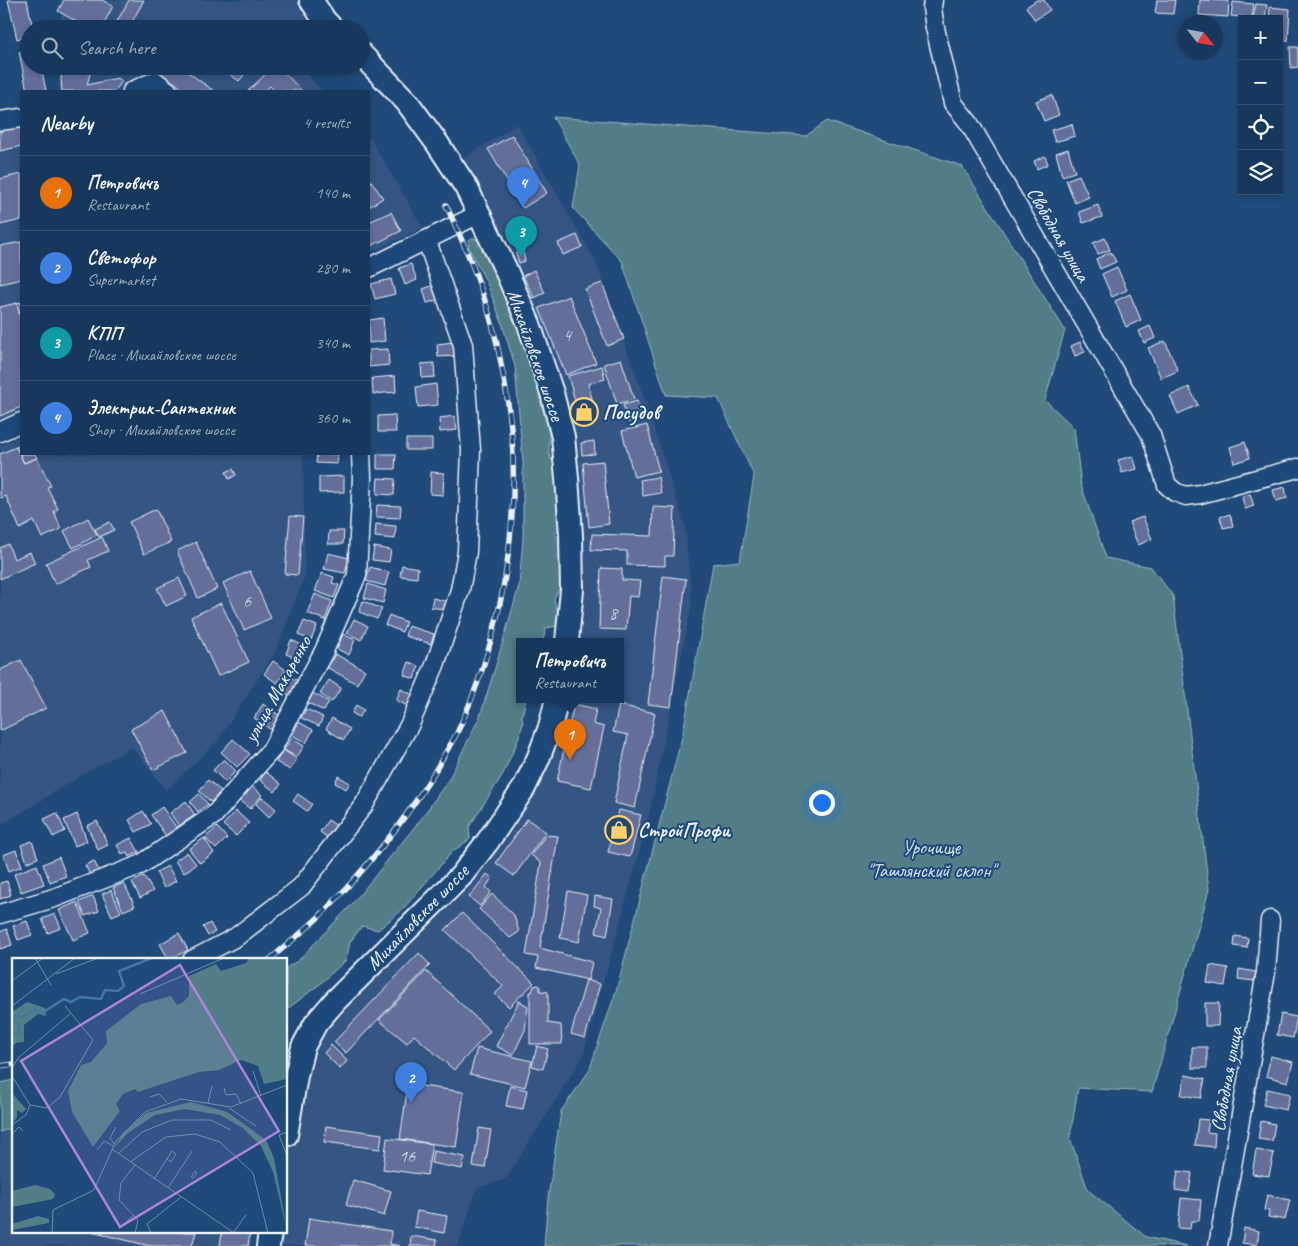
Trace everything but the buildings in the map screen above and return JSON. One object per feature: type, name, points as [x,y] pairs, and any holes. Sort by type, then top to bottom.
[{"type":"main road","points":[[311,0],[324,20]]},
{"type":"main road","name":"Михайловское шоссе","points":[[370,63],[407,102],[466,187],[505,268],[529,324],[552,393],[563,437],[571,535],[572,590],[566,638]]},
{"type":"main road","name":"Михайловское шоссе","points":[[288,1123],[303,1047],[316,1023],[335,1001],[461,876],[488,841],[524,788],[550,728],[556,703]]},
{"type":"street","name":"Свободная улица","points":[[933,0],[932,8],[935,28],[953,103],[969,123],[1151,435],[1167,485],[1175,492],[1186,496],[1298,468]]},
{"type":"street","points":[[134,90],[155,81],[167,90]]},
{"type":"street","points":[[0,121],[20,118]]},
{"type":"street","points":[[370,268],[479,214]]},
{"type":"street","points":[[196,958],[236,937],[301,887],[364,805],[410,724],[435,665],[460,590],[467,552],[471,450],[463,345],[427,241]]},
{"type":"street","points":[[0,432],[20,422]]},
{"type":"street","name":"улица Макаренко","points":[[0,914],[54,898],[140,864],[214,815],[272,750],[324,651],[357,575],[362,478],[361,455]]},
{"type":"street","name":"Свободная улица","points":[[1218,1246],[1266,972],[1270,920]]},
{"type":"shaded area","points":[[61,0],[298,0],[307,20],[61,20]]},
{"type":"shaded area","points":[[60,75],[307,75],[322,90],[59,90]]},
{"type":"shaded area","points":[[20,123],[20,411],[0,421],[0,127]]},
{"type":"shaded area","points":[[517,124],[596,262],[645,400],[685,526],[692,603],[647,825],[583,1056],[506,1179],[477,1188],[458,1246],[275,1246],[277,1234],[288,1234],[288,1158],[296,1107],[315,1034],[516,819],[548,769],[565,703],[624,703],[624,638],[573,638],[572,443],[460,161]]},
{"type":"shaded area","points":[[370,138],[423,228],[370,253]]},
{"type":"shaded area","points":[[20,436],[20,455],[303,455],[305,575],[276,651],[217,742],[166,790],[132,747],[82,775],[0,826],[0,446]]},
{"type":"shaded area","points":[[12,1129],[12,1234],[253,1234],[251,1246],[0,1246],[0,1133]]},
{"type":"green space","name":"Урочище \"Ташлянский склон\"","points":[[553,117],[806,136],[827,121],[962,166],[1065,330],[1045,400],[1074,428],[1081,485],[1106,558],[1151,567],[1173,596],[1209,890],[1152,1092],[1078,1088],[1070,1138],[1088,1190],[1146,1237],[1187,1246],[544,1246],[548,1198],[561,1111],[589,1071],[617,988],[683,733],[713,564],[740,561],[754,476],[718,398],[666,395],[622,261],[573,208],[580,165]]},
{"type":"green space","points":[[473,238],[484,242],[504,282],[549,432],[549,454],[557,470],[561,526],[555,534],[562,542],[560,587],[554,599],[558,612],[557,626],[546,628],[544,638],[516,638],[516,703],[525,703],[522,716],[523,724],[503,774],[469,827],[470,839],[452,852],[402,910],[378,930],[362,926],[350,942],[346,960],[320,984],[288,1008],[288,967],[299,960],[353,903],[421,819],[449,779],[480,716],[519,586],[523,538],[523,462],[515,366],[487,283],[469,249],[468,241]]},
{"type":"green space","points":[[12,1080],[12,1128],[0,1132],[0,1083]]},
{"type":"railway","points":[[271,958],[315,921],[341,894],[381,848],[417,800],[457,733],[483,667],[493,633],[501,598],[511,528],[513,457],[508,400],[497,344],[482,290],[446,205]]},
{"type":"railway","points":[[0,1066],[12,1064]]},
{"type":"place","name":"Электрик-Сантехник","points":[[523,208]]},
{"type":"place","name":"КПП","points":[[521,257]]},
{"type":"place","name":"Посудов","points":[[584,412]]},
{"type":"place","name":"Петровичъ","points":[[570,760]]},
{"type":"place","name":"СтройПрофи","points":[[619,830]]},
{"type":"place","name":"Светофор","points":[[411,1103]]}]
